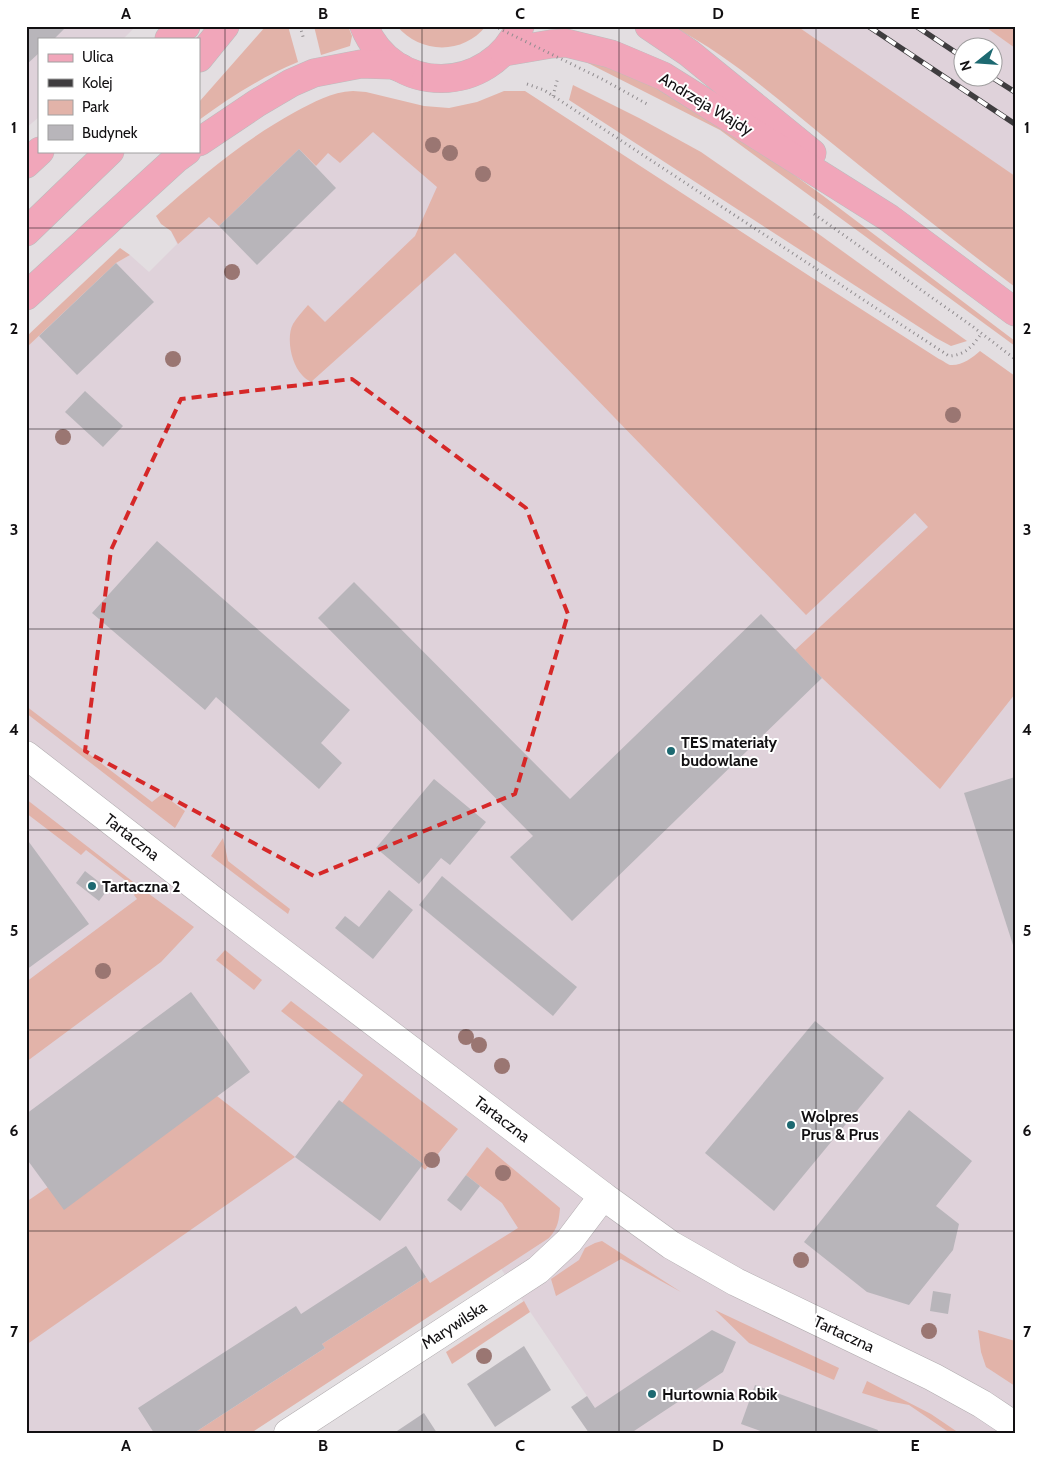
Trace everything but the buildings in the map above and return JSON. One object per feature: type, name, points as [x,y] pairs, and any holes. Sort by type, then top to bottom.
[{"type":"main road","points":[[170,38],[186,26]]},
{"type":"main road","points":[[200,57],[225,26]]},
{"type":"main road","points":[[364,26],[373,44],[381,53],[401,68]]},
{"type":"main road","points":[[200,141],[257,103],[291,83],[314,73],[361,64],[392,65],[414,74],[442,79],[456,78],[482,69],[504,52],[520,26]]},
{"type":"main road","name":"Andrzeja Wajdy","points":[[649,26],[689,53],[723,80],[860,191],[889,218]]},
{"type":"main road","name":"Andrzeja Wajdy","points":[[504,52],[551,44],[566,44],[611,54],[663,76],[889,218],[1015,312]]},
{"type":"main road","points":[[26,164],[39,152]]},
{"type":"main road","points":[[26,232],[109,152]]},
{"type":"main road","points":[[26,296],[186,152]]},
{"type":"street","name":"Tartaczna","points":[[26,755],[213,900],[603,1196],[671,1245],[736,1282],[933,1377],[982,1404],[1015,1426]]},
{"type":"street","name":"Marywilska","points":[[288,1433],[538,1270],[569,1240],[603,1196]]},
{"type":"path","points":[[494,26],[602,79],[647,104]]},
{"type":"path","points":[[522,82],[544,90],[950,356],[967,351],[981,334]]},
{"type":"path","points":[[810,211],[1015,358]]},
{"type":"highlighted area","points":[[352,379],[526,508],[568,614],[515,794],[314,876],[85,751],[111,550],[181,399]]},
{"type":"shaded area","points":[[26,26],[136,26],[124,38],[38,38],[38,118],[26,128]]},
{"type":"shaded area","points":[[797,26],[984,26],[1001,38],[954,38],[954,88],[1004,88],[1004,40],[1015,48],[1015,176]]},
{"type":"shaded area","points":[[319,103],[1015,464],[1015,1433],[612,1433],[487,1248],[430,1284],[426,1277],[323,1344],[325,1348],[194,1433],[26,1433],[26,348],[116,263],[130,255],[149,272],[177,244],[171,231]]},
{"type":"green space","points":[[266,26],[288,26],[298,62],[247,88],[200,119],[200,101]]},
{"type":"green space","points":[[314,26],[348,26],[352,36],[350,46],[321,55]]},
{"type":"green space","points":[[397,26],[486,26],[466,42],[442,47],[429,46],[417,42]]},
{"type":"green space","points":[[672,26],[797,26],[1015,176],[1015,287],[894,193],[751,77],[693,37]]},
{"type":"green space","points":[[984,26],[1015,26],[1015,48],[1004,40],[1004,38],[1001,38]]},
{"type":"green space","points":[[582,55],[664,90],[719,121],[822,195],[1015,341],[1015,346],[720,130],[580,59]]},
{"type":"green space","points":[[573,85],[701,152],[967,341],[951,346],[936,338],[569,100]]},
{"type":"green space","points":[[504,91],[525,91],[939,359],[950,365],[959,364],[970,359],[980,351],[1015,376],[1015,694],[940,789],[822,678],[795,650],[928,527],[915,513],[806,615],[455,253],[311,382],[306,379],[298,370],[292,357],[290,336],[295,321],[308,305],[325,322],[415,236],[437,187],[373,132],[340,163],[328,153],[316,166],[299,149],[219,226],[209,217],[178,244],[171,231],[161,224],[156,216],[240,147],[276,123],[316,101],[337,93],[366,92],[424,106],[449,108],[477,102]]},
{"type":"green space","points":[[120,248],[130,255],[116,263],[26,348],[26,337]]},
{"type":"green space","points":[[26,706],[152,802],[162,794],[185,811],[175,828],[26,713]]},
{"type":"green space","points":[[26,799],[194,927],[161,962],[26,1062],[26,982],[137,899],[134,895],[138,890],[86,850],[81,855],[26,813]]},
{"type":"green space","points":[[223,838],[228,861],[290,909],[288,914],[211,856]]},
{"type":"green space","points":[[225,950],[262,980],[254,990],[216,960]]},
{"type":"green space","points":[[291,1001],[458,1129],[425,1170],[421,1166],[423,1164],[342,1103],[363,1075],[281,1011]]},
{"type":"green space","points":[[217,1096],[295,1157],[26,1345],[26,1202],[48,1187]]},
{"type":"green space","points":[[487,1147],[560,1208],[557,1224],[549,1238],[251,1433],[194,1433],[325,1348],[322,1344],[426,1277],[430,1283],[518,1228],[502,1203],[466,1175]]},
{"type":"green space","points":[[602,1241],[681,1292],[621,1259],[556,1296],[551,1279],[579,1260],[585,1248]]},
{"type":"green space","points":[[524,1301],[530,1312],[452,1364],[446,1352]]},
{"type":"green space","points":[[715,1310],[839,1368],[834,1380],[749,1343]]},
{"type":"green space","points":[[978,1330],[1015,1341],[1015,1386],[986,1367],[981,1352]]},
{"type":"green space","points":[[867,1381],[931,1414],[959,1433],[950,1433],[909,1405],[862,1393]]},
{"type":"railway","points":[[868,26],[1015,124]]},
{"type":"railway","points":[[916,26],[954,51]]},
{"type":"railway","points":[[1004,85],[1015,92]]},
{"type":"place","name":"TES materiały budowlane","points":[[671,751]]},
{"type":"place","name":"Tartaczna 2","points":[[92,886]]},
{"type":"place","name":"Wolpres Prus & Prus","points":[[791,1125]]},
{"type":"place","name":"Hurtownia Robik","points":[[652,1394]]}]
